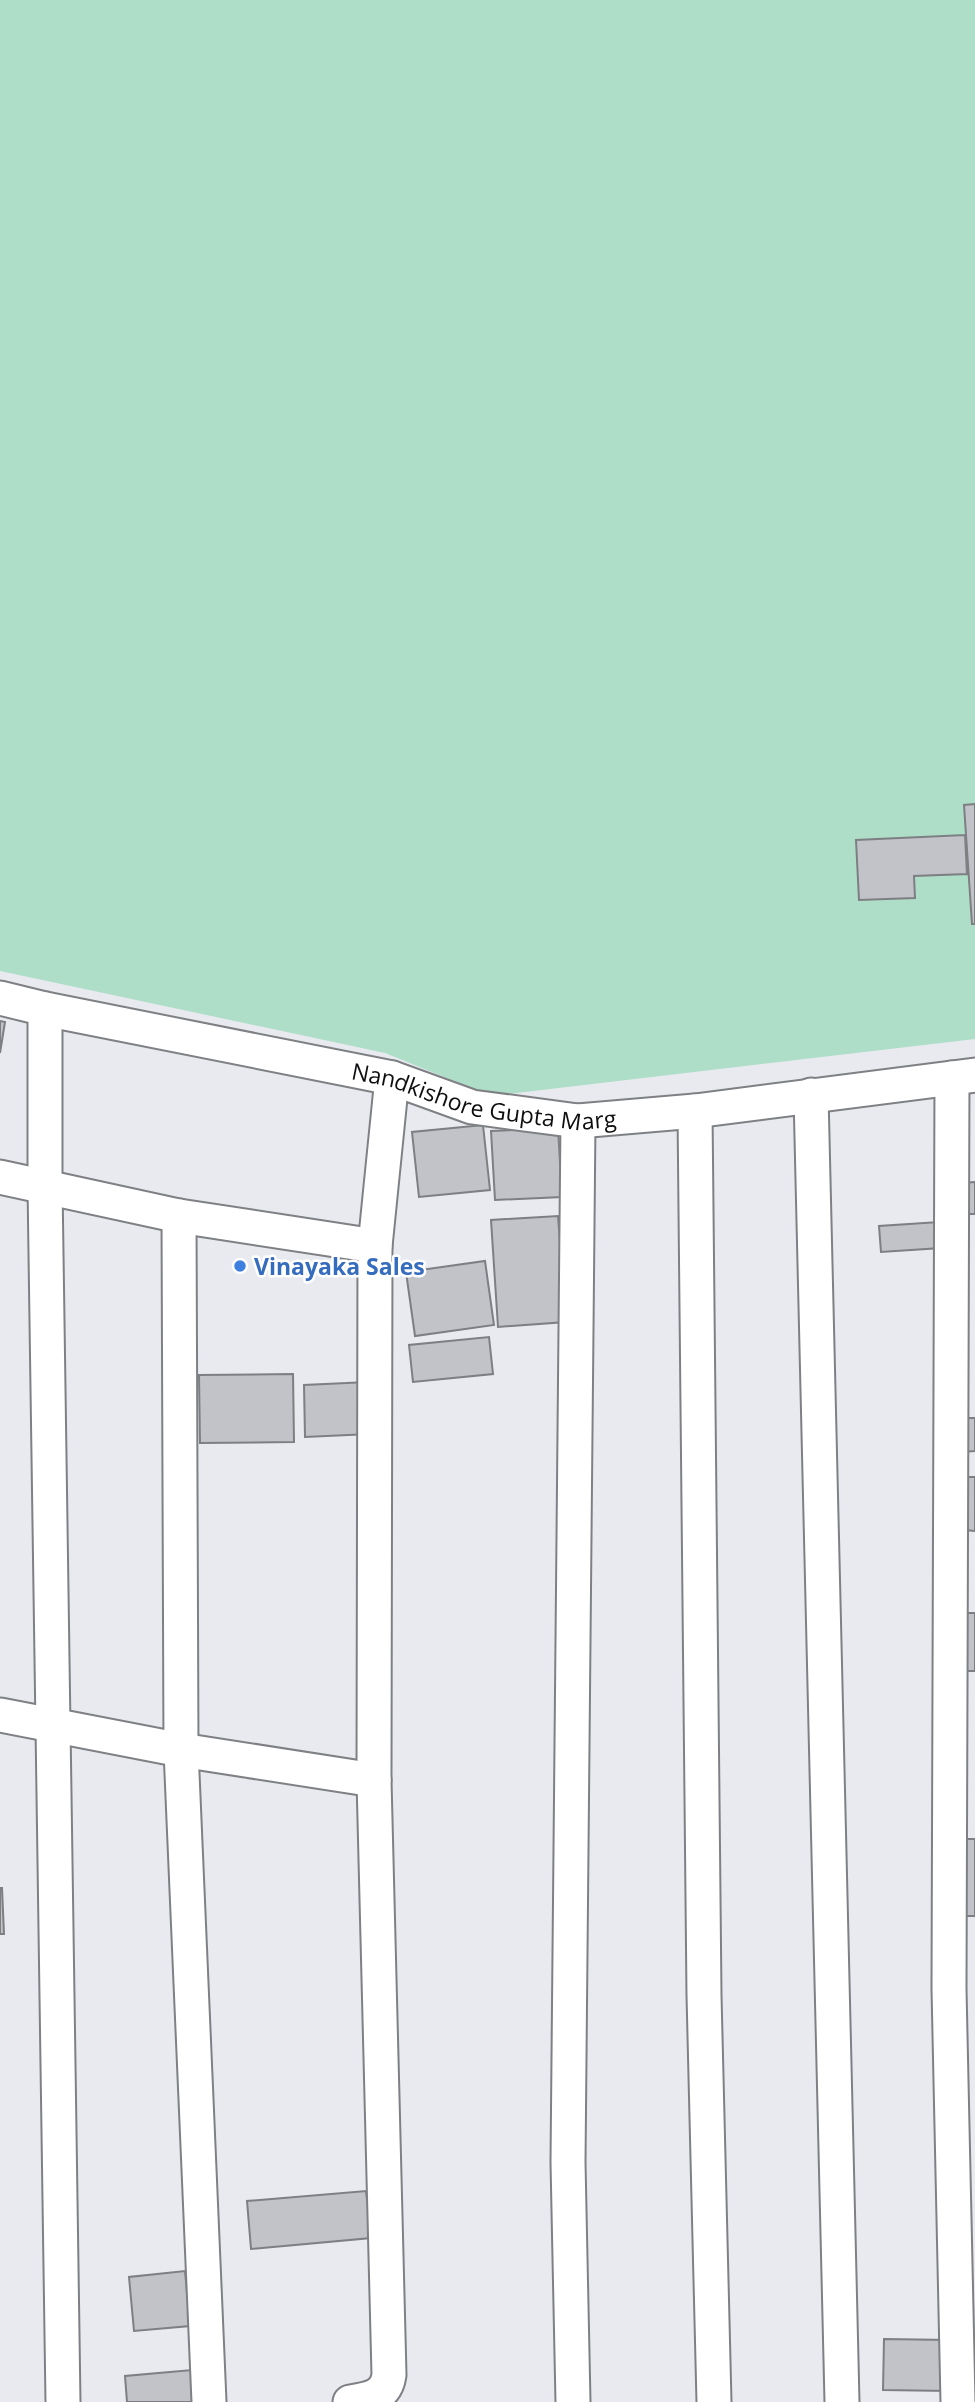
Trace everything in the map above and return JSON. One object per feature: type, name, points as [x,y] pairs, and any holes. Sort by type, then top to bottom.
[{"type":"street","name":"Nandkishore Gupta Marg","points":[[0,998],[392,1078],[472,1107],[578,1121],[695,1111],[963,1077]]},
{"type":"street","points":[[45,1009],[45,1186],[63,2402]]},
{"type":"street","points":[[958,2402],[962,1989],[963,1077]]},
{"type":"street","points":[[350,2402],[373,2398],[383,2391],[389,2375],[374,1780],[375,1246],[392,1078]]},
{"type":"street","points":[[811,1095],[842,2402]]},
{"type":"street","points":[[695,1111],[705,2008],[714,2402]]},
{"type":"street","points":[[573,2402],[568,2148],[578,1121]]},
{"type":"street","points":[[0,1177],[179,1216],[375,1246]]},
{"type":"street","points":[[179,1216],[181,1750],[209,2402]]},
{"type":"street","points":[[0,1715],[181,1750],[374,1780]]},
{"type":"green space","points":[[0,0],[975,0],[975,1039],[491,1096],[385,1053],[0,971]]},
{"type":"building","points":[[975,804],[975,924],[972,924],[964,805]]},
{"type":"building","points":[[965,835],[967,874],[914,876],[915,898],[859,900],[856,840]]},
{"type":"building","points":[[0,1021],[5,1022],[0,1053]]},
{"type":"building","points":[[483,1125],[490,1190],[419,1197],[412,1132]]},
{"type":"building","points":[[558,1128],[562,1197],[495,1200],[491,1131]]},
{"type":"building","points":[[975,1182],[975,1214],[962,1214],[960,1183]]},
{"type":"building","points":[[558,1216],[566,1322],[498,1327],[491,1220]]},
{"type":"building","points":[[939,1222],[941,1248],[881,1252],[879,1226]]},
{"type":"building","points":[[485,1261],[494,1325],[415,1336],[406,1272]]},
{"type":"building","points":[[489,1337],[493,1374],[413,1382],[409,1345]]},
{"type":"building","points":[[293,1374],[294,1442],[200,1443],[199,1375]]},
{"type":"building","points":[[368,1382],[370,1434],[305,1437],[304,1385]]},
{"type":"building","points":[[961,1418],[975,1418],[975,1451],[963,1452]]},
{"type":"building","points":[[966,1477],[975,1477],[975,1531],[964,1530]]},
{"type":"building","points":[[964,1613],[975,1613],[975,1671],[965,1671]]},
{"type":"building","points":[[966,1839],[975,1839],[975,1916],[966,1916]]},
{"type":"building","points":[[2,1888],[4,1934],[0,1934]]},
{"type":"building","points":[[366,2191],[371,2238],[251,2249],[247,2201]]},
{"type":"building","points":[[185,2271],[190,2326],[134,2331],[129,2277]]},
{"type":"building","points":[[884,2339],[950,2340],[949,2391],[883,2390]]},
{"type":"building","points":[[192,2370],[195,2402],[127,2402],[125,2376]]},
{"type":"place","name":"Vinayaka Sales","points":[[240,1266]]}]
